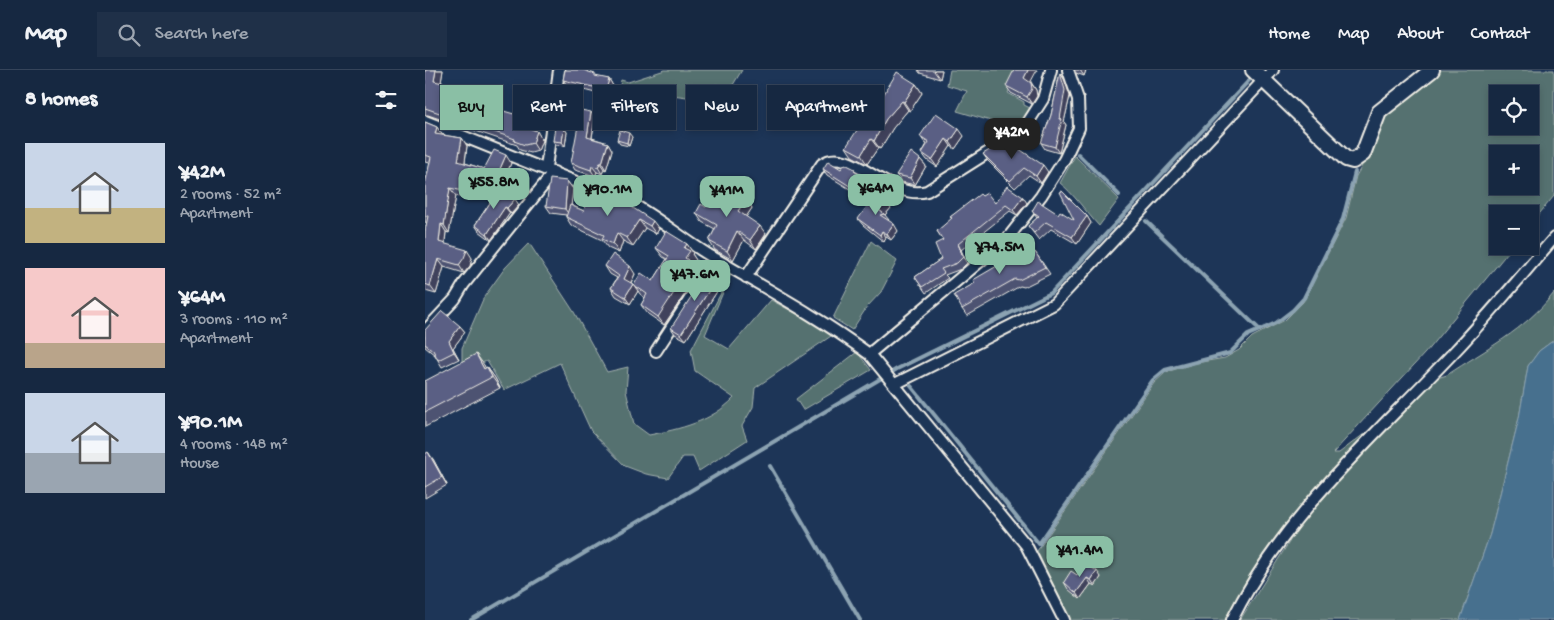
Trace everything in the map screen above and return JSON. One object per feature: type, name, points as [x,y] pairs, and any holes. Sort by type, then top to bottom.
[{"type":"main road","points":[[1262,74],[1346,159],[1353,161],[1363,154],[1379,112],[1432,70]]},
{"type":"street","points":[[425,331],[455,299],[464,284],[550,170],[559,70]]},
{"type":"street","points":[[746,277],[822,164],[833,158],[844,161],[908,193],[927,191],[1014,136],[1027,124],[1043,99],[1051,70]]},
{"type":"street","points":[[869,354],[1007,239],[1041,196],[1064,160],[1079,128],[1078,99],[1068,70]]},
{"type":"street","points":[[890,379],[1054,304],[1262,74]]},
{"type":"street","points":[[425,120],[636,206],[661,220],[716,259],[844,335],[869,354],[1026,545],[1064,620]]},
{"type":"street","points":[[1232,620],[1267,560],[1309,504],[1335,474],[1455,351],[1554,238]]},
{"type":"street","points":[[656,351],[716,259]]},
{"type":"green space","points":[[665,70],[742,70],[733,85],[686,85],[686,97],[676,96],[676,85],[620,85],[621,80],[628,82]]},
{"type":"green space","points":[[950,70],[1019,70],[1008,93],[1024,102],[1024,105],[1030,108],[1018,129],[957,111],[967,91],[947,85]]},
{"type":"green space","points":[[1437,70],[1554,70],[1554,196],[1539,214],[1539,205],[1489,205],[1489,255],[1506,255],[1425,353],[1333,453],[1339,453],[1368,431],[1367,435],[1306,499],[1270,545],[1225,620],[1070,620],[1037,551],[1154,383],[1166,372],[1196,363],[1225,358],[1239,350],[1252,337],[1285,320],[1303,302],[1346,218],[1356,176],[1370,152],[1383,113]]},
{"type":"green space","points":[[1075,156],[1119,199],[1099,226],[1060,183]]},
{"type":"green space","points":[[871,241],[897,261],[881,292],[867,307],[852,330],[833,318]]},
{"type":"green space","points":[[529,243],[574,312],[607,372],[628,367],[626,391],[634,424],[649,435],[683,427],[705,419],[734,398],[695,371],[691,350],[730,276],[705,335],[729,349],[771,300],[834,334],[755,388],[753,407],[742,426],[747,440],[699,471],[693,457],[683,457],[668,478],[646,474],[625,466],[591,431],[560,363],[504,390],[487,361],[462,370],[462,348],[484,297],[505,268]]},
{"type":"green space","points":[[1554,293],[1554,340],[1539,351],[1528,366],[1519,418],[1490,534],[1460,620],[1240,620],[1310,509],[1437,378],[1447,375],[1517,329]]},
{"type":"green space","points":[[857,352],[871,370],[803,410],[796,399]]},
{"type":"water","points":[[1554,340],[1554,620],[1460,620],[1490,534],[1519,418],[1528,366],[1539,351]]},
{"type":"building","points":[[425,70],[436,70],[434,81],[452,85],[440,85],[440,113],[425,108]]},
{"type":"building","points":[[565,70],[583,70],[595,74],[595,76],[609,79],[607,85],[593,85],[593,87],[563,80]]},
{"type":"building","points":[[1014,70],[1028,70],[1024,78],[1031,83],[1032,89],[1027,97],[1006,86]]},
{"type":"building","points":[[897,72],[916,84],[904,102],[902,101],[884,123],[884,94]]},
{"type":"building","points":[[1060,73],[1065,90],[1060,119],[1062,119],[1055,147],[1041,143],[1051,115]]},
{"type":"building","points":[[583,110],[591,112],[587,137],[608,143],[602,163],[598,167],[592,166],[591,170],[571,163],[577,130],[583,130]]},
{"type":"building","points":[[503,111],[513,114],[513,130],[537,131],[533,143],[525,145],[514,141],[515,139],[489,130],[503,130]]},
{"type":"building","points":[[936,113],[959,129],[950,142],[946,139],[932,160],[922,153],[929,142],[920,136]]},
{"type":"building","points":[[425,122],[437,127],[435,134],[462,138],[458,161],[484,169],[494,150],[506,155],[493,185],[470,177],[467,192],[450,188],[444,225],[441,224],[439,242],[467,250],[459,265],[438,259],[430,286],[425,284],[425,231],[428,216],[425,216],[425,185],[431,157],[425,155]]},
{"type":"building","points":[[555,130],[564,130],[562,142],[553,141]]},
{"type":"building","points":[[620,130],[629,133],[627,143],[617,140]]},
{"type":"building","points":[[857,130],[880,130],[874,141],[871,139],[861,155],[846,147]]},
{"type":"building","points":[[1006,140],[1043,165],[1036,176],[1024,168],[1010,181],[983,154]]},
{"type":"building","points":[[911,152],[920,159],[910,178],[896,175]]},
{"type":"building","points":[[828,161],[841,169],[845,164],[855,169],[854,171],[864,178],[856,190],[823,169]]},
{"type":"building","points":[[550,179],[567,181],[565,209],[546,206]]},
{"type":"building","points":[[498,186],[515,199],[507,208],[505,207],[487,234],[475,225],[494,197]]},
{"type":"building","points":[[1007,186],[1023,197],[1013,210],[1006,205],[958,244],[963,257],[957,263],[941,269],[944,273],[922,287],[915,277],[941,259],[935,244],[943,240],[937,231],[952,218],[950,217],[980,194],[982,196],[987,193],[995,203]]},
{"type":"building","points":[[718,187],[725,192],[727,188],[746,199],[738,211],[760,226],[750,240],[737,231],[727,251],[709,241],[717,225],[696,213],[701,204],[706,207]]},
{"type":"building","points":[[1062,191],[1087,216],[1072,237],[1046,222],[1034,233],[1028,226],[1039,216],[1032,211],[1038,201],[1058,214],[1060,211],[1074,220],[1060,192]]},
{"type":"building","points":[[588,193],[606,195],[630,206],[653,221],[650,226],[639,220],[627,238],[617,233],[613,244],[602,239],[604,235],[566,217],[570,205],[584,211]]},
{"type":"building","points":[[876,194],[887,201],[879,210],[884,214],[880,215],[894,224],[887,234],[882,231],[880,235],[858,219]]},
{"type":"building","points":[[666,231],[687,244],[684,248],[690,251],[685,258],[688,260],[678,277],[683,279],[658,317],[641,305],[647,294],[634,285],[641,273],[653,281],[669,256],[656,248]]},
{"type":"building","points":[[1006,242],[1020,261],[1035,252],[1045,267],[1019,280],[1015,279],[962,309],[954,295],[975,283],[973,280],[997,266],[993,260],[1003,254],[998,247]]},
{"type":"building","points":[[613,254],[630,266],[624,279],[633,284],[625,297],[611,288],[619,276],[605,266]]},
{"type":"building","points":[[709,269],[719,275],[681,334],[671,328]]},
{"type":"building","points":[[442,311],[460,326],[449,341],[454,352],[438,360],[433,350],[425,344],[425,330]]},
{"type":"building","points":[[476,354],[484,369],[487,367],[492,377],[425,412],[425,381]]},
{"type":"building","points":[[428,452],[442,477],[425,487],[425,454]]},
{"type":"building","points":[[1085,564],[1097,571],[1091,580],[1087,578],[1076,593],[1064,582],[1071,571],[1077,575]]},
{"type":"waterway","points":[[471,620],[897,369],[1051,293],[1255,74]]},
{"type":"waterway","points":[[1078,154],[1119,195]]},
{"type":"waterway","points":[[911,386],[1039,544],[1153,380],[1165,370],[1230,353],[1248,335],[1276,323],[1293,310],[1304,298],[1343,219],[1355,172]]},
{"type":"waterway","points":[[1146,221],[1260,330]]},
{"type":"waterway","points":[[770,466],[860,620]]}]
